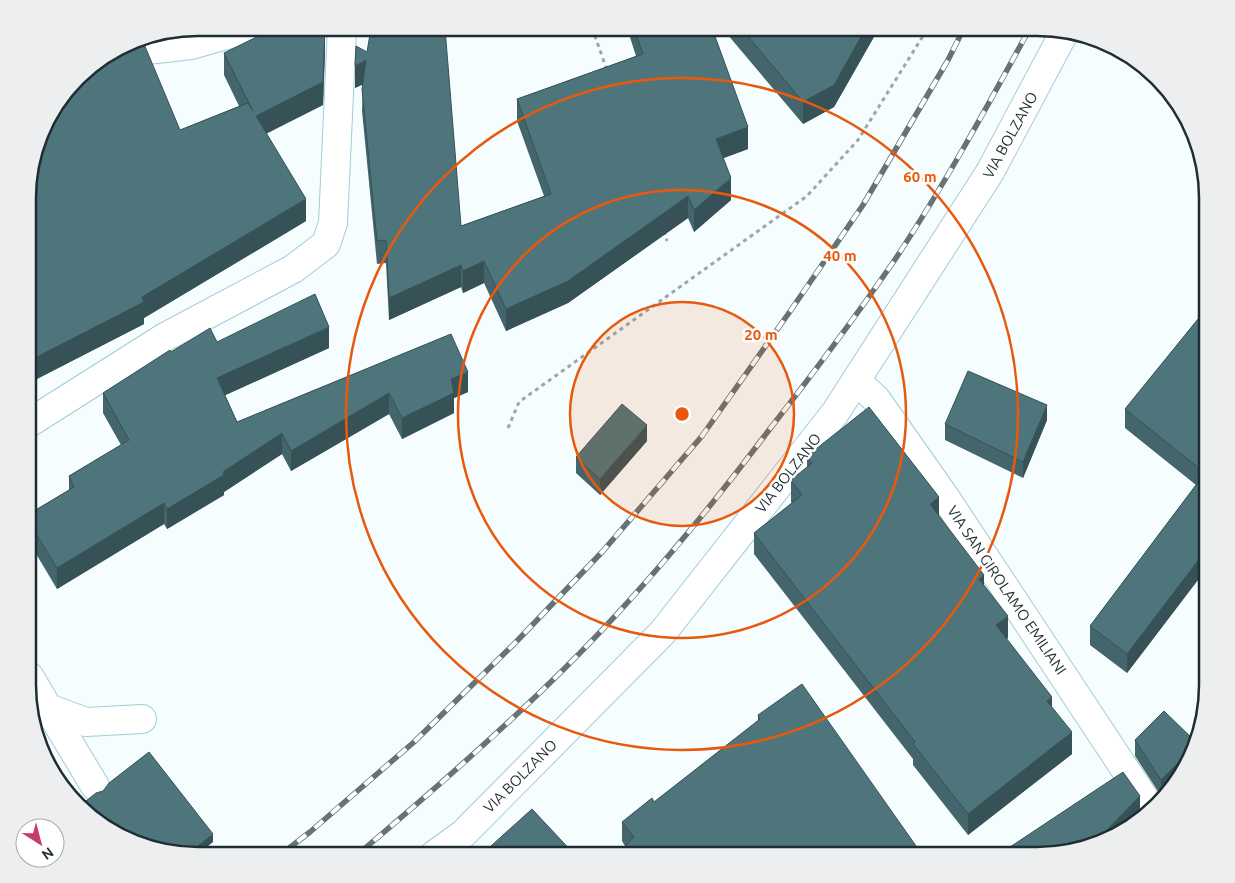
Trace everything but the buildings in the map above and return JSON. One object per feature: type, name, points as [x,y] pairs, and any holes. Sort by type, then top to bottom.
[{"type":"street","points":[[130,52],[191,45],[219,37]]},
{"type":"street","points":[[36,418],[165,337],[293,269],[326,244],[333,223],[342,37]]},
{"type":"street","name":"VIA BOLZANO","points":[[446,846],[463,834],[662,632],[834,413],[990,172],[1061,38]]},
{"type":"street","name":"VIA SAN GIROLAMO EMILIANI","points":[[856,381],[876,399],[945,497],[1147,802]]},
{"type":"street","points":[[37,689],[95,786]]},
{"type":"street","points":[[48,708],[86,722],[142,719]]},
{"type":"path","points":[[595,37],[609,74]]},
{"type":"path","points":[[508,428],[519,402],[807,196],[858,140],[922,37]]},
{"type":"path","points":[[661,222],[668,241]]},
{"type":"railway","points":[[292,846],[414,742],[516,642],[603,551],[702,436],[863,205],[960,37]]},
{"type":"railway","points":[[367,846],[461,765],[562,671],[644,585],[695,524],[817,368],[894,261],[948,175],[1025,37]]}]
